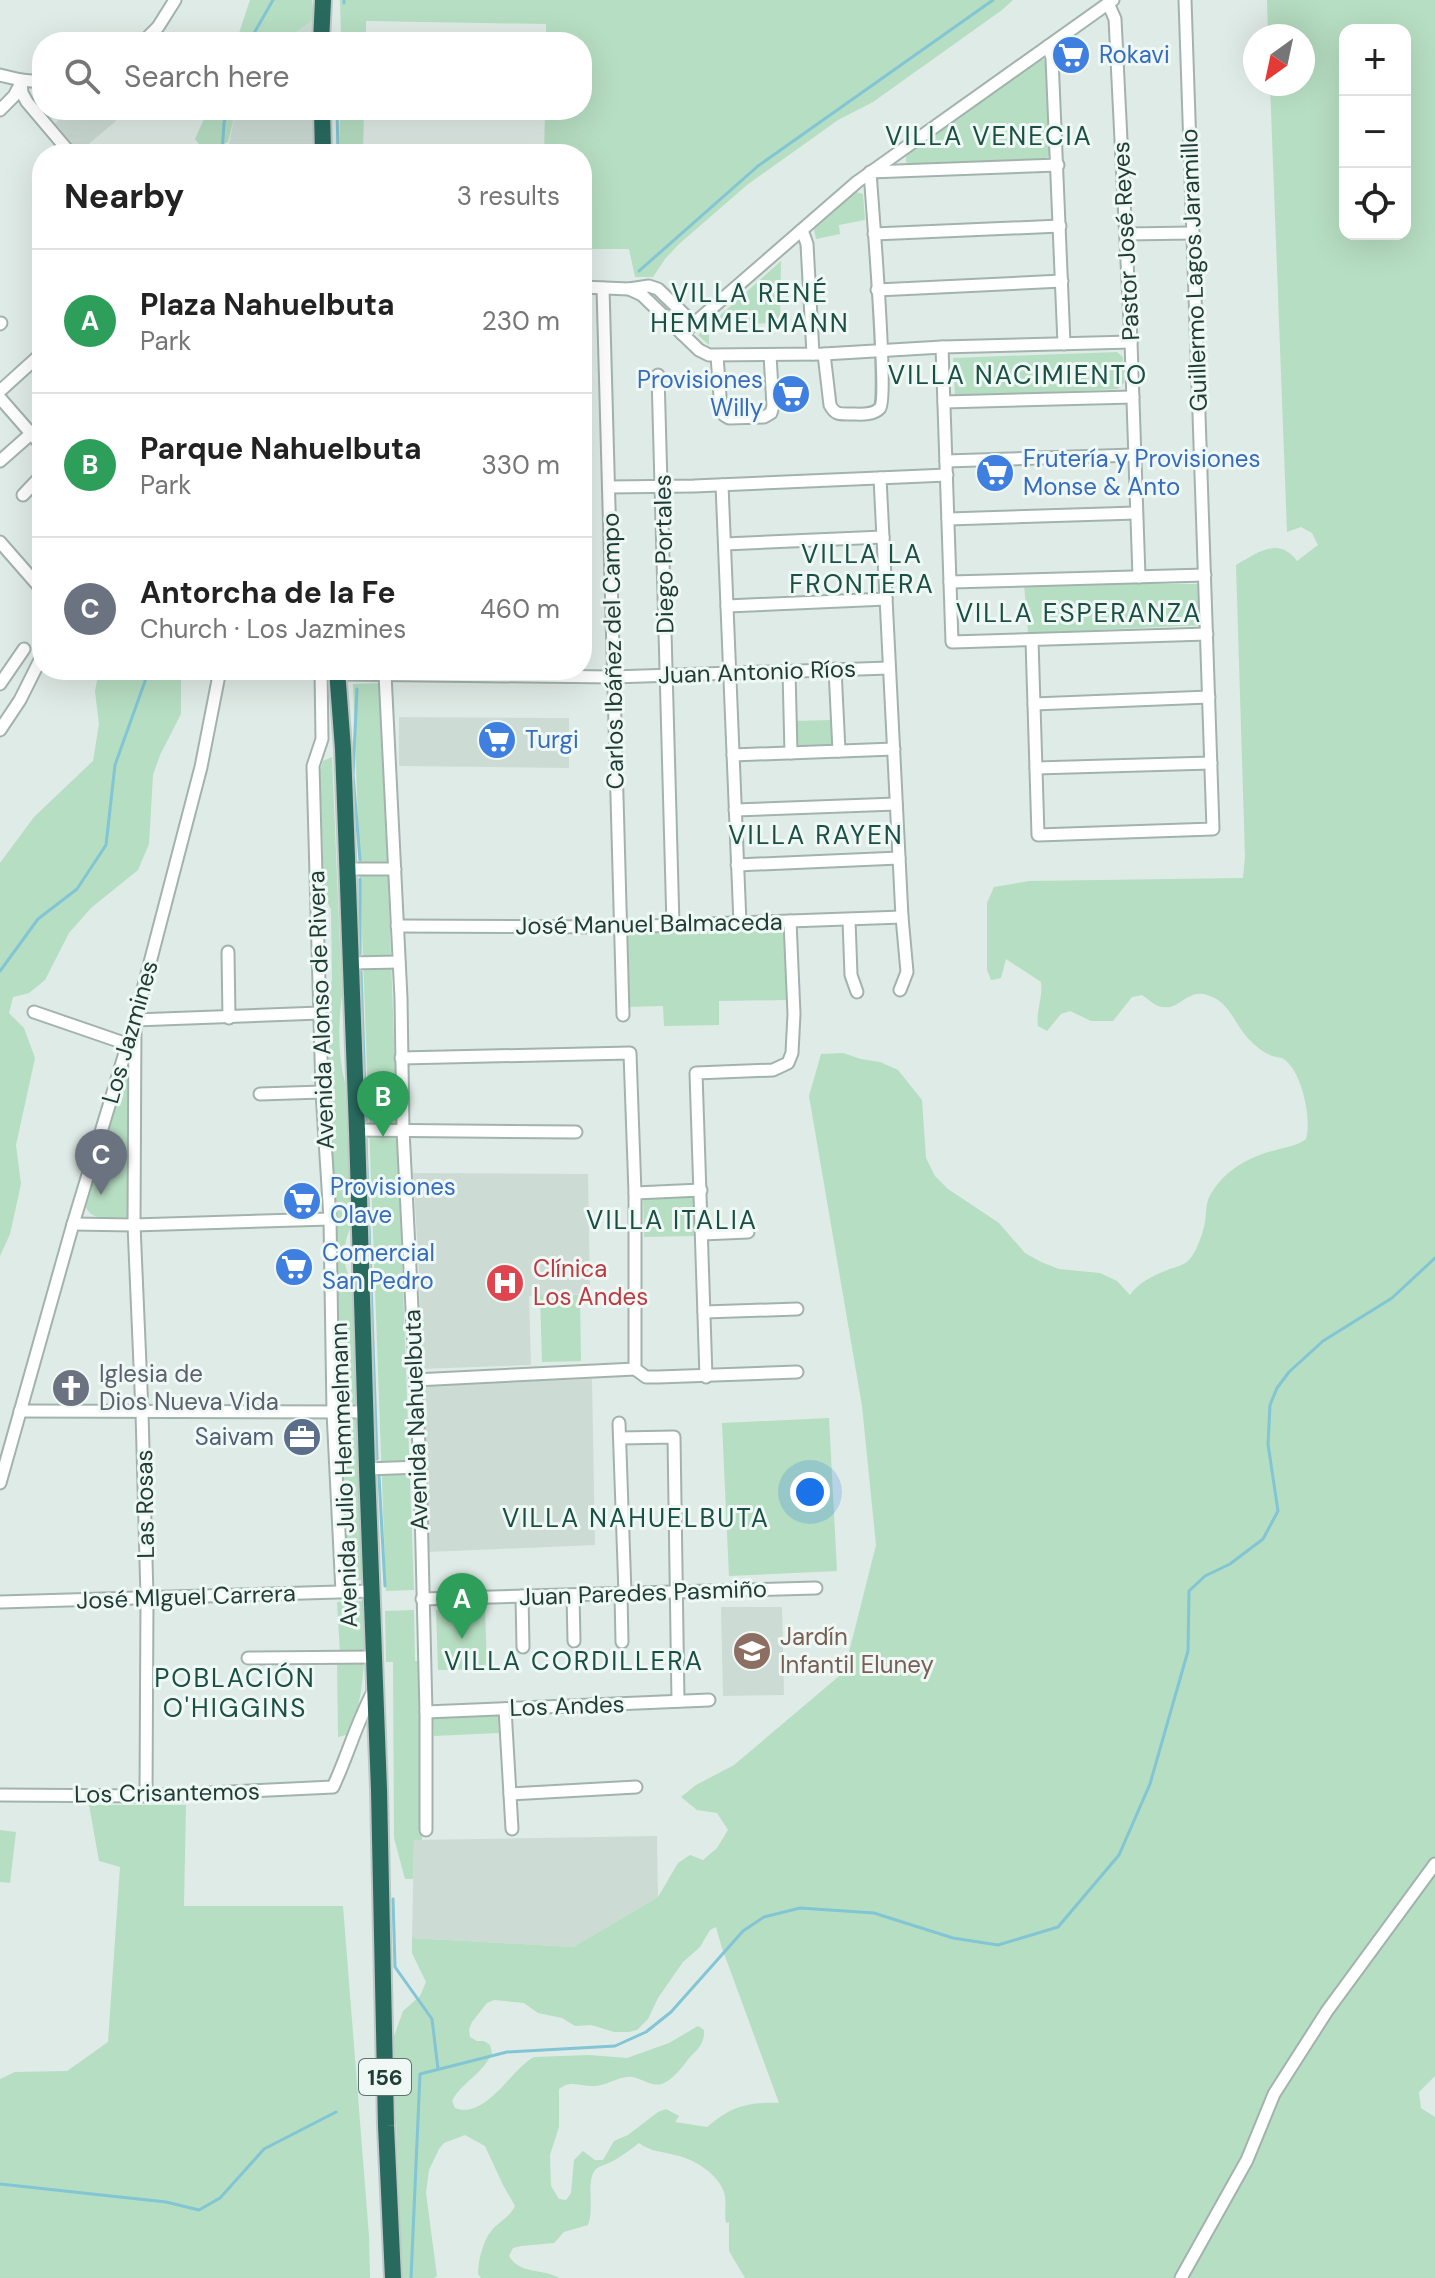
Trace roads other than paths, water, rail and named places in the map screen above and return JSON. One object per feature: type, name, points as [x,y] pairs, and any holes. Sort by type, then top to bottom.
[{"type":"highway","points":[[321,32],[323,0]]},
{"type":"highway","points":[[322,120],[323,144]]},
{"type":"highway","name":"Avenida Julio Hemmelmann","points":[[332,680],[343,749],[393,2278]]},
{"type":"street","points":[[153,32],[175,0]]},
{"type":"street","name":"Guillermo Lagos Jaramillo","points":[[1036,768],[1038,835],[1213,829],[1185,0]]},
{"type":"street","points":[[682,334],[870,172],[1110,2]]},
{"type":"street","name":"Pastor José Reyes","points":[[1110,2],[1115,19],[1126,234],[1139,577]]},
{"type":"street","points":[[1048,46],[1052,58],[1058,165],[1064,344]]},
{"type":"street","points":[[0,75],[32,81]]},
{"type":"street","points":[[0,110],[18,91],[21,80]]},
{"type":"street","points":[[21,80],[22,93],[32,108]]},
{"type":"street","points":[[42,120],[63,144]]},
{"type":"street","points":[[870,172],[1058,165]]},
{"type":"street","points":[[802,230],[807,244],[819,354],[832,411],[838,414],[871,413],[880,409],[883,400],[870,172]]},
{"type":"street","points":[[874,234],[1060,226]]},
{"type":"street","points":[[1126,234],[1193,233]]},
{"type":"street","points":[[877,290],[1062,281]]},
{"type":"street","points":[[592,287],[629,289],[649,286],[658,289],[694,324]]},
{"type":"street","name":"Carlos Ibáñez del Campo","points":[[603,288],[623,1015]]},
{"type":"street","points":[[629,289],[642,295],[704,353],[717,356],[1131,342]]},
{"type":"street","points":[[942,347],[952,642],[1207,634]]},
{"type":"street","points":[[717,356],[721,410],[729,418],[764,417],[771,413],[770,355]]},
{"type":"street","points":[[0,391],[32,362]]},
{"type":"street","name":"Diego Portales","points":[[658,375],[673,925]]},
{"type":"street","points":[[944,402],[1133,397]]},
{"type":"street","points":[[0,398],[31,433],[0,461]]},
{"type":"street","points":[[946,461],[1134,455]]},
{"type":"street","points":[[609,487],[947,475]]},
{"type":"street","points":[[880,478],[907,972],[900,990]]},
{"type":"street","points":[[722,485],[740,923]]},
{"type":"street","points":[[23,495],[32,486]]},
{"type":"street","points":[[948,519],[1136,513]]},
{"type":"street","points":[[725,544],[883,537]]},
{"type":"street","points":[[0,542],[32,579]]},
{"type":"street","points":[[950,582],[1205,575]]},
{"type":"street","points":[[727,606],[886,599]]},
{"type":"street","points":[[1032,640],[1036,768],[1211,763]]},
{"type":"street","points":[[20,700],[1,680],[24,649]]},
{"type":"street","name":"Juan Antonio Ríos","points":[[592,677],[889,668]]},
{"type":"street","points":[[835,669],[839,751]]},
{"type":"street","points":[[789,671],[791,753]]},
{"type":"street","points":[[0,730],[32,676]]},
{"type":"street","name":"Los Jazmines","points":[[0,1483],[73,1224],[135,1020],[201,767],[218,680]]},
{"type":"street","name":"Avenida Alonso de Rivera","points":[[330,680],[322,739],[313,766],[322,1092],[330,1219],[333,1412],[342,1592]]},
{"type":"street","name":"Avenida Nahuelbuta","points":[[385,680],[420,1467],[426,1830]]},
{"type":"street","points":[[1034,704],[1209,697]]},
{"type":"street","points":[[733,755],[894,749]]},
{"type":"street","points":[[735,810],[896,804]]},
{"type":"street","points":[[737,865],[899,858]]},
{"type":"street","points":[[347,869],[395,869]]},
{"type":"street","name":"José Manuel Balmaceda","points":[[397,926],[620,927],[902,917]]},
{"type":"street","points":[[849,920],[851,975],[857,992]]},
{"type":"street","points":[[706,1377],[696,1073],[773,1070],[783,1067],[791,1059],[794,1014],[790,921]]},
{"type":"street","points":[[228,952],[229,1018]]},
{"type":"street","points":[[350,963],[399,962]]},
{"type":"street","points":[[34,1012],[127,1044]]},
{"type":"street","points":[[135,1020],[320,1013]]},
{"type":"street","name":"Las Rosas","points":[[135,1020],[134,1225],[147,1597],[146,1796]]},
{"type":"street","points":[[401,1058],[630,1053],[635,1193],[635,1369]]},
{"type":"street","points":[[260,1094],[322,1092]]},
{"type":"street","points":[[357,1130],[576,1132]]},
{"type":"street","points":[[635,1193],[701,1190]]},
{"type":"street","points":[[73,1224],[330,1219]]},
{"type":"street","points":[[702,1234],[748,1232]]},
{"type":"street","points":[[704,1312],[797,1309]]},
{"type":"street","points":[[415,1380],[635,1369],[646,1377],[797,1372]]},
{"type":"street","points":[[20,1411],[365,1412]]},
{"type":"street","points":[[619,1423],[622,1642]]},
{"type":"street","points":[[620,1438],[674,1437],[678,1701]]},
{"type":"street","points":[[367,1469],[420,1467]]},
{"type":"street","name":"Juan Paredes Pasmiño","points":[[422,1599],[816,1588]]},
{"type":"street","name":"José MIguel Carrera","points":[[0,1602],[372,1591]]},
{"type":"street","points":[[573,1595],[574,1641]]},
{"type":"street","points":[[522,1596],[523,1647]]},
{"type":"street","points":[[248,1658],[374,1657]]},
{"type":"street","name":"Los Crisantemos","points":[[0,1795],[146,1796],[333,1787],[363,1710],[375,1688]]},
{"type":"street","name":"Los Andes","points":[[426,1712],[709,1700]]},
{"type":"street","points":[[505,1709],[512,1829]]},
{"type":"street","points":[[510,1794],[636,1787]]},
{"type":"street","points":[[1181,2278],[1247,2160],[1274,2094],[1327,2011],[1435,1864]]},
{"type":"waterway","points":[[255,32],[273,0]]},
{"type":"waterway","points":[[639,271],[758,166],[993,0]]},
{"type":"waterway","points":[[223,144],[225,120]]},
{"type":"waterway","points":[[337,120],[338,144]]},
{"type":"waterway","points":[[0,971],[38,919],[77,889],[106,845],[115,765],[145,680]]},
{"type":"waterway","points":[[357,689],[353,775],[360,860]]},
{"type":"waterway","points":[[360,879],[360,954]]},
{"type":"waterway","points":[[361,972],[366,1121]]},
{"type":"waterway","points":[[366,1139],[377,1459]]},
{"type":"waterway","points":[[411,2278],[420,2074],[507,2052],[615,2046],[646,2032],[671,2012],[743,1931],[764,1917],[800,1908],[874,1913],[953,1938],[998,1945],[1058,1927],[1119,1855],[1150,1784],[1188,1651],[1189,1591],[1205,1576],[1230,1564],[1263,1539],[1278,1511],[1268,1444],[1270,1405],[1277,1388],[1289,1372],[1323,1341],[1392,1298],[1435,1258]]},
{"type":"waterway","points":[[379,1477],[385,1586]]},
{"type":"waterway","points":[[393,1899],[395,1967],[432,2019],[438,2069]]},
{"type":"waterway","points":[[0,2184],[166,2202],[199,2210],[220,2198],[264,2149],[336,2112]]},
{"type":"place","name":"Rokavi","points":[[1071,55]]},
{"type":"place","name":"Provisiones Willy","points":[[791,394]]},
{"type":"place","name":"Frutería y Provisiones Monse & Anto","points":[[995,473]]},
{"type":"place","name":"Turgi","points":[[497,740]]},
{"type":"place","name":"Parque Nahuelbuta","points":[[383,1137]]},
{"type":"place","name":"Antorcha de la Fe","points":[[101,1195]]},
{"type":"place","name":"Provisiones Olave","points":[[302,1201]]},
{"type":"place","name":"Comercial San Pedro","points":[[294,1267]]},
{"type":"place","name":"Clínica Los Andes","points":[[505,1283]]},
{"type":"place","name":"Iglesia de Dios Nueva Vida","points":[[71,1388]]},
{"type":"place","name":"Saivam","points":[[302,1437]]},
{"type":"place","name":"Plaza Nahuelbuta","points":[[462,1639]]},
{"type":"place","name":"Jardín Infantil Eluney","points":[[752,1651]]},
{"type":"district","name":"VILLA VENECIA","points":[[989,136]]},
{"type":"district","name":"VILLA RENÉ HEMMELMANN","points":[[750,308]]},
{"type":"district","name":"VILLA NACIMIENTO","points":[[1018,375]]},
{"type":"district","name":"VILLA LA FRONTERA","points":[[862,569]]},
{"type":"district","name":"VILLA ESPERANZA","points":[[1079,613]]},
{"type":"district","name":"VILLA RAYEN","points":[[816,835]]},
{"type":"district","name":"VILLA ITALIA","points":[[672,1220]]},
{"type":"district","name":"VILLA NAHUELBUTA","points":[[636,1518]]},
{"type":"district","name":"VILLA CORDILLERA","points":[[574,1661]]},
{"type":"district","name":"POBLACIÓN O'HIGGINS","points":[[235,1693]]}]
